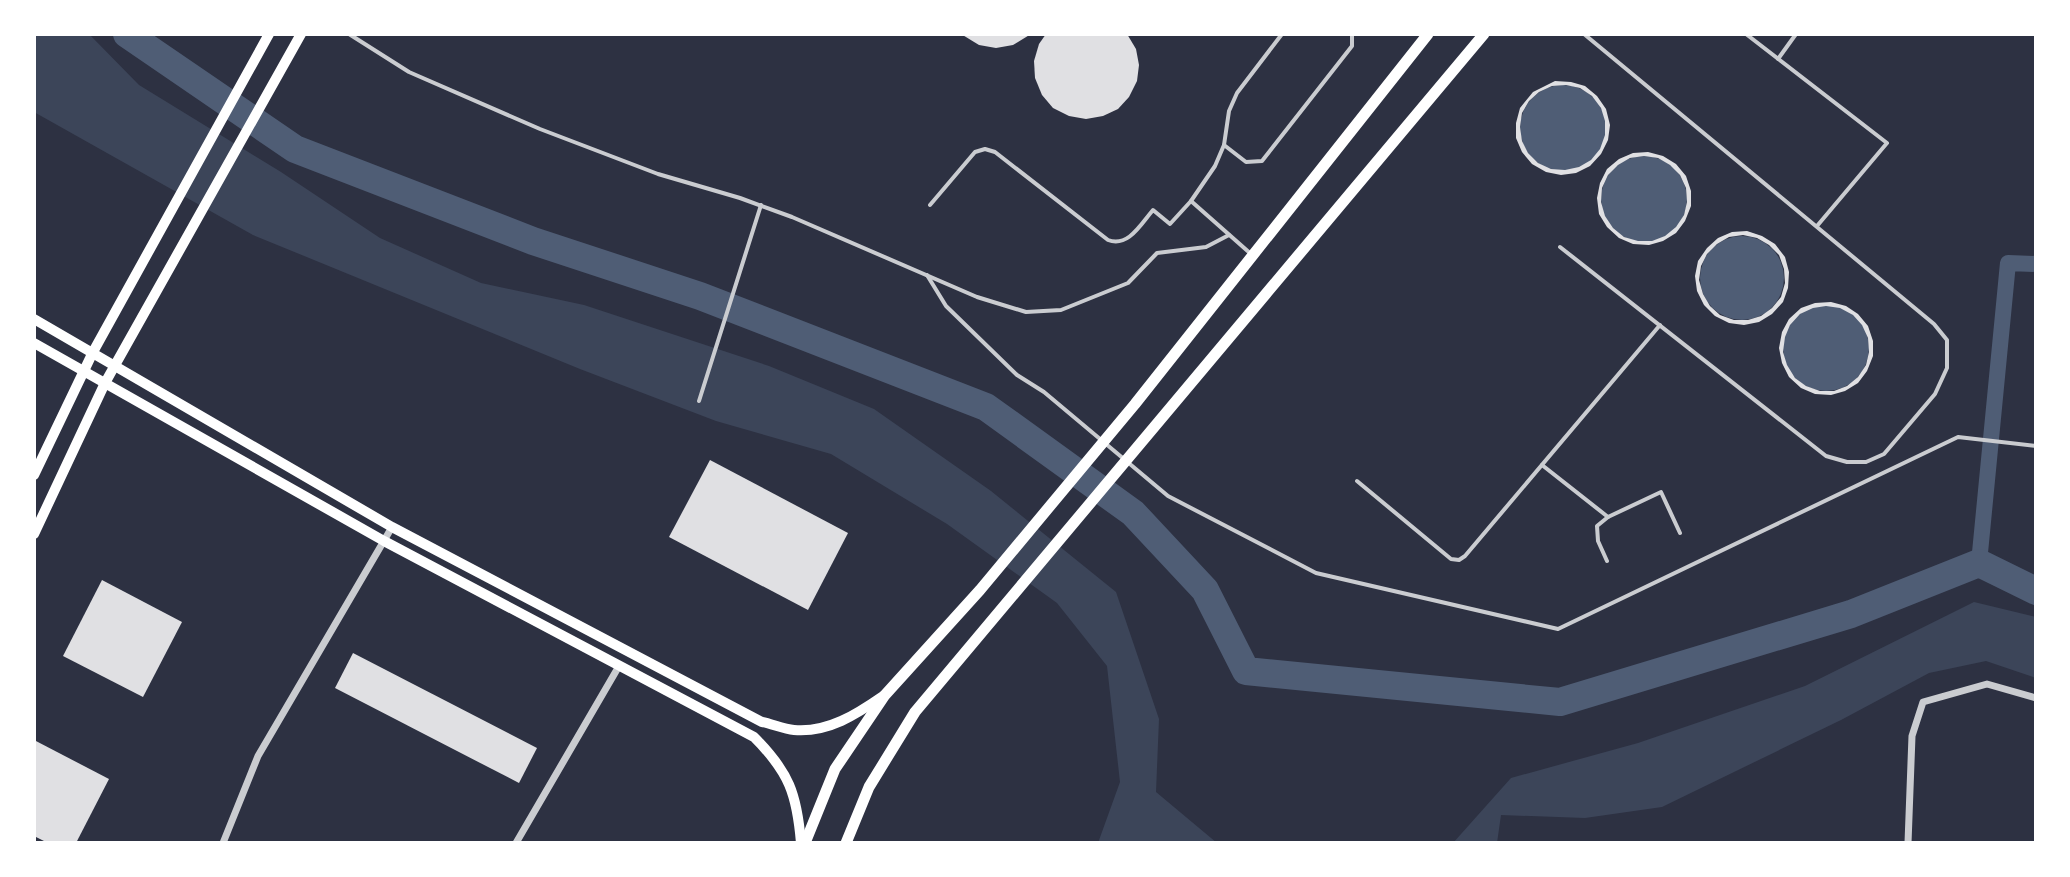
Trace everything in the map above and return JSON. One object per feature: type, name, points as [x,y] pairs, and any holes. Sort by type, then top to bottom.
[{"type":"main road","points":[[34,534],[105,383],[301,34]]},
{"type":"main road","points":[[846,843],[869,787],[915,712],[1484,34]]},
{"type":"main road","points":[[803,843],[835,769],[885,695],[980,590],[1135,404],[1426,35]]},
{"type":"main road","points":[[34,475],[93,352],[268,36]]},
{"type":"main road","points":[[34,319],[392,527],[762,722],[794,730],[825,727],[854,716],[885,695]]},
{"type":"main road","points":[[34,343],[384,541],[754,737],[777,760],[791,787],[803,843]]},
{"type":"street","points":[[223,843],[258,756],[392,527]]},
{"type":"street","points":[[516,843],[619,666]]},
{"type":"street","points":[[1908,843],[1912,736],[1923,702],[1987,684],[2036,698]]},
{"type":"lane","points":[[349,34],[409,72],[540,129],[658,174],[761,205],[977,297],[1026,312],[1061,310],[1128,283],[1157,253],[1206,247],[1229,235]]},
{"type":"lane","points":[[930,205],[975,152],[985,149],[995,152],[1108,240],[1116,243],[1125,241],[1153,210],[1170,224],[1207,181],[1224,145],[1229,111],[1237,93],[1282,34]]},
{"type":"lane","points":[[1224,145],[1246,162],[1262,161],[1352,46],[1352,34]]},
{"type":"lane","points":[[1560,247],[1826,456],[1847,462],[1866,462],[1884,454],[1935,394],[1947,368],[1947,340],[1934,324],[1584,34]]},
{"type":"lane","points":[[1746,34],[1887,143],[1817,226]]},
{"type":"lane","points":[[1778,59],[1796,34]]},
{"type":"lane","points":[[1191,201],[1253,256]]},
{"type":"lane","points":[[699,401],[761,205]]},
{"type":"lane","points":[[927,275],[946,306],[1017,375],[1044,392],[1168,496],[1316,573],[1558,629],[1958,437],[2036,446]]},
{"type":"lane","points":[[1357,481],[1451,559],[1459,560],[1660,325]]},
{"type":"lane","points":[[1542,465],[1608,517]]},
{"type":"lane","points":[[1607,561],[1596,533],[1597,526],[1608,517],[1661,492],[1680,533]]},
{"type":"shaded area","points":[[34,34],[89,34],[139,85],[281,172],[380,238],[481,283],[584,305],[769,366],[874,409],[991,491],[1116,592],[1159,719],[1156,792],[1217,843],[1098,843],[1120,782],[1107,666],[1057,603],[947,524],[831,454],[716,421],[580,369],[253,235],[34,112]]},
{"type":"shaded area","points":[[1563,85],[1579,89],[1593,98],[1602,112],[1606,128],[1602,144],[1593,158],[1579,167],[1563,171],[1547,167],[1533,158],[1524,144],[1520,128],[1524,112],[1533,98],[1547,89]]},
{"type":"shaded area","points":[[1644,156],[1660,160],[1674,169],[1683,183],[1687,199],[1683,215],[1674,229],[1660,238],[1644,242],[1628,238],[1614,229],[1605,215],[1601,199],[1605,183],[1614,169],[1628,160]]},
{"type":"shaded area","points":[[1734,236],[1750,236],[1766,243],[1777,254],[1784,278],[1781,294],[1772,308],[1750,320],[1734,320],[1718,313],[1707,302],[1700,286],[1700,270],[1707,254],[1718,243]]},
{"type":"shaded area","points":[[1826,305],[1842,309],[1856,318],[1865,332],[1869,348],[1865,364],[1856,378],[1842,387],[1826,391],[1810,387],[1796,378],[1787,364],[1783,348],[1787,332],[1796,318],[1810,309]]},
{"type":"shaded area","points":[[1974,602],[2036,617],[2036,678],[1986,661],[1929,673],[1841,720],[1662,807],[1585,818],[1501,815],[1497,843],[1453,843],[1511,778],[1638,743],[1805,686]]},
{"type":"building","points":[[961,34],[1031,34],[1013,45],[996,48],[979,45]]},
{"type":"building","points":[[1046,34],[1127,34],[1136,49],[1139,65],[1137,81],[1129,97],[1118,109],[1086,119],[1069,116],[1053,108],[1042,95],[1035,78],[1034,61]]},
{"type":"building","points":[[1555,81],[1571,82],[1585,86],[1597,96],[1606,109],[1610,125],[1608,140],[1590,166],[1576,173],[1561,175],[1546,172],[1532,164],[1522,152],[1516,138],[1516,123],[1520,108],[1533,92]],"holes":[[[1552,86],[1580,88],[1592,96],[1601,108],[1605,135],[1600,149],[1591,160],[1579,167],[1551,169],[1538,163],[1528,153],[1522,141],[1522,113],[1529,101]]]},
{"type":"building","points":[[1648,152],[1676,164],[1686,176],[1691,191],[1691,206],[1676,233],[1649,245],[1633,244],[1619,238],[1599,214],[1597,198],[1607,169],[1633,153]],"holes":[[[1630,158],[1658,158],[1680,175],[1686,188],[1684,215],[1665,236],[1652,241],[1624,237],[1605,216],[1601,202],[1602,188],[1608,175]]]},
{"type":"building","points":[[1747,231],[1762,236],[1775,244],[1785,257],[1789,272],[1783,302],[1759,322],[1744,325],[1729,323],[1715,316],[1704,305],[1697,291],[1695,276],[1698,261],[1718,238],[1732,232]],"holes":[[[1743,235],[1757,238],[1779,255],[1785,283],[1781,297],[1761,316],[1748,320],[1734,320],[1720,315],[1703,294],[1699,280],[1701,266],[1707,254],[1729,237]]]},
{"type":"building","points":[[1831,302],[1846,306],[1868,326],[1873,341],[1873,356],[1858,383],[1831,395],[1815,394],[1801,388],[1789,377],[1779,348],[1789,319],[1801,308]],"holes":[[[1826,306],[1840,308],[1853,315],[1868,338],[1866,365],[1847,386],[1834,391],[1820,391],[1795,378],[1783,352],[1785,337],[1800,314]]]},
{"type":"building","points":[[710,460],[848,533],[808,610],[669,537]]},
{"type":"building","points":[[102,580],[182,622],[143,697],[63,656]]},
{"type":"building","points":[[353,653],[537,748],[519,783],[335,688]]},
{"type":"building","points":[[34,740],[109,779],[76,843],[48,843],[34,836]]},
{"type":"waterway","points":[[127,34],[295,149],[533,241],[700,296],[986,407],[1133,513],[1205,590],[1246,671],[1560,702],[1851,614],[1979,563],[2036,591]]},
{"type":"waterway","points":[[1979,563],[2008,263],[2036,264]]}]
